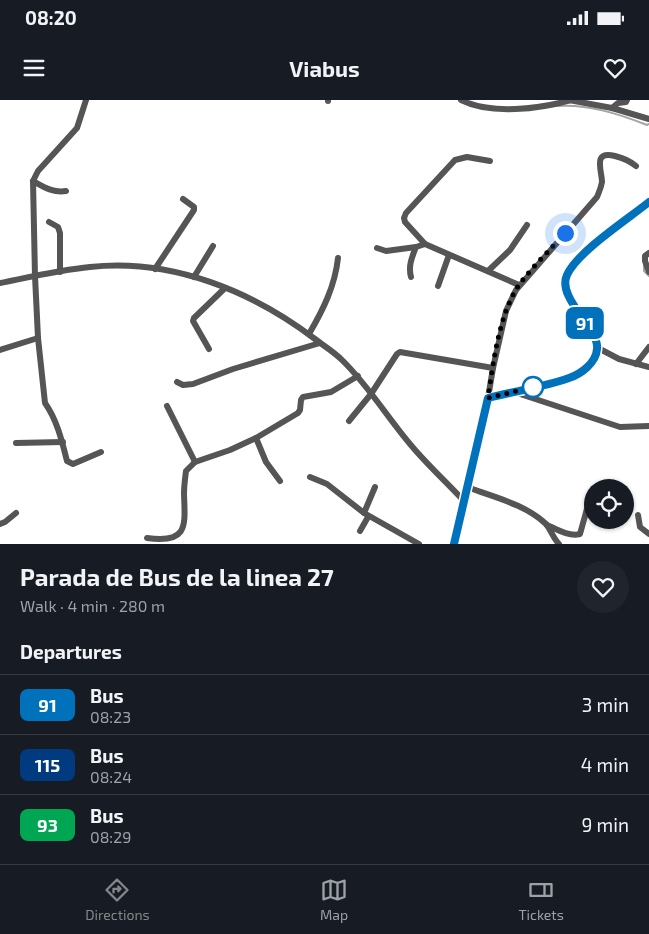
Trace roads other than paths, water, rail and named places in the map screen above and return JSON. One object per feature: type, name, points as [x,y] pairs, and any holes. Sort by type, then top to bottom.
[{"type":"street","points":[[86,100],[76,128],[38,172],[33,181],[35,276],[38,338],[45,402],[52,411],[67,462],[73,464],[101,452]]},
{"type":"street","points":[[461,100],[480,106],[505,109],[542,106],[570,100],[612,108],[649,119]]},
{"type":"street","points":[[612,108],[615,104],[626,102],[627,100]]},
{"type":"street","points":[[457,542],[463,500],[488,398],[492,368],[506,311],[519,285],[597,197],[602,181],[599,165],[601,158],[606,155],[613,155],[627,160],[636,166]]},
{"type":"street","points":[[490,161],[467,158],[455,160],[406,212],[404,218],[405,222],[425,244],[519,285]]},
{"type":"street","points":[[33,181],[45,189],[58,192],[66,191]]},
{"type":"street","points":[[155,269],[194,210],[194,207],[183,199]]},
{"type":"street","points":[[649,202],[576,260],[566,276],[566,292],[593,336],[598,348],[619,359],[649,367]]},
{"type":"street","points":[[49,222],[58,227],[60,233],[60,272]]},
{"type":"street","points":[[488,271],[510,250],[527,225]]},
{"type":"street","points":[[377,248],[386,251],[425,244]]},
{"type":"street","points":[[194,276],[213,246]]},
{"type":"street","points":[[411,277],[410,267],[416,247]]},
{"type":"street","points":[[649,253],[645,256],[649,272]]},
{"type":"street","points":[[438,286],[449,255]]},
{"type":"street","points":[[309,334],[327,300],[337,270],[338,258]]},
{"type":"street","points":[[0,282],[90,267],[115,266],[155,269],[194,276],[261,304],[309,334],[342,359],[358,376],[416,451],[463,500]]},
{"type":"street","points":[[208,349],[193,321],[225,288]]},
{"type":"street","points":[[0,350],[38,338]]},
{"type":"street","points":[[177,382],[183,385],[193,384],[233,369],[320,343]]},
{"type":"street","points":[[636,364],[649,347]]},
{"type":"street","points":[[488,398],[571,378],[587,368],[598,348]]},
{"type":"street","points":[[350,421],[400,352],[492,368]]},
{"type":"street","points":[[147,538],[161,542],[171,542],[184,531],[186,518],[184,492],[186,471],[195,462],[230,450],[256,438],[298,413],[303,397],[331,392],[358,376]]},
{"type":"street","points":[[512,392],[620,427],[649,426]]},
{"type":"street","points":[[167,406],[195,462]]},
{"type":"street","points":[[256,438],[266,462],[280,481]]},
{"type":"street","points":[[16,443],[62,442]]},
{"type":"street","points":[[310,477],[327,484],[366,515],[419,544]]},
{"type":"street","points":[[360,531],[375,487]]},
{"type":"street","points":[[467,487],[511,503],[532,514],[547,525],[568,534],[580,534],[584,520]]},
{"type":"street","points":[[0,524],[16,513]]},
{"type":"street","points":[[638,515],[640,527],[649,534]]},
{"type":"street","points":[[547,525],[559,544]]},
{"type":"waterway","points":[[558,106],[592,108],[647,125],[649,124]]},
{"type":"waterway","points":[[644,265],[644,271],[649,276]]}]
